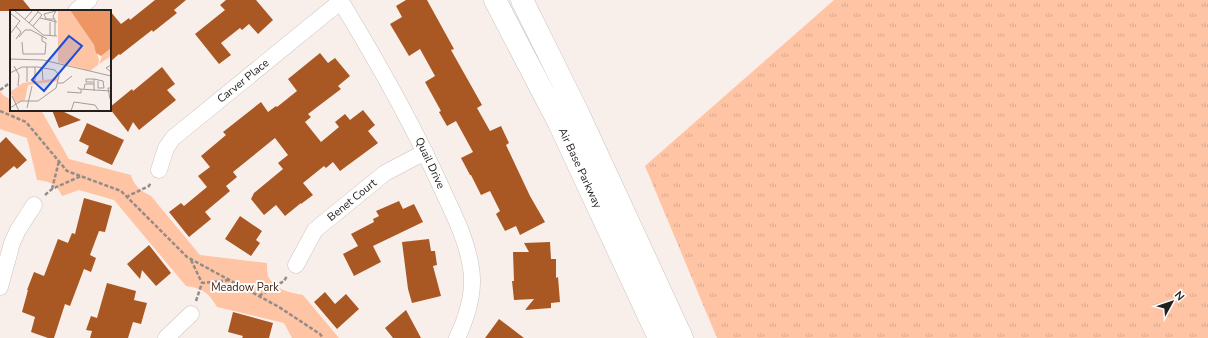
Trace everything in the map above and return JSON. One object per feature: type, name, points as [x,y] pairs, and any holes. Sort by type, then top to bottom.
[{"type":"main road","name":"Air Base Parkway","points":[[495,0],[559,123],[659,338]]},
{"type":"main road","name":"Air Base Parkway","points":[[522,0],[575,106],[682,338]]},
{"type":"street","points":[[77,10],[89,0]]},
{"type":"street","name":"Quail Drive","points":[[341,1],[426,152],[463,236],[471,269],[471,297],[464,324],[457,338]]},
{"type":"street","name":"Carver Place","points":[[159,170],[166,148],[174,138],[341,1]]},
{"type":"street","name":"Benet Court","points":[[296,265],[315,230],[385,173],[426,152]]},
{"type":"street","points":[[0,287],[12,243],[18,230],[34,205]]},
{"type":"street","points":[[166,338],[191,314]]},
{"type":"path","points":[[1,89],[10,83]]},
{"type":"path","points":[[0,111],[26,122],[68,171],[121,191],[190,259],[279,307],[320,334],[323,338]]},
{"type":"path","points":[[52,189],[59,161]]},
{"type":"path","points":[[126,197],[149,186],[159,170]]},
{"type":"path","points":[[34,205],[52,189],[82,176]]},
{"type":"path","points":[[190,259],[202,283],[191,314]]},
{"type":"path","points":[[259,296],[284,281],[296,265]]},
{"type":"path","points":[[202,283],[230,280]]},
{"type":"green space","points":[[834,0],[1208,0],[1208,338],[717,338],[645,166]]},
{"type":"green space","name":"Meadow Park","points":[[0,91],[10,99],[10,111],[42,111],[69,159],[131,175],[136,185],[151,196],[200,255],[267,263],[268,276],[274,284],[288,292],[303,295],[339,338],[292,338],[284,323],[217,307],[211,298],[204,292],[196,288],[186,286],[114,200],[79,190],[62,196],[58,189],[52,184],[37,180],[27,138],[0,129]]},
{"type":"building","points":[[0,0],[23,0],[31,10],[10,10],[0,11]]},
{"type":"building","points":[[155,0],[186,0],[174,10],[177,13],[153,32],[152,30],[111,61],[111,12],[121,24],[129,18],[130,20]]},
{"type":"building","points":[[226,0],[256,0],[273,20],[258,34],[249,24],[242,30],[240,28],[221,43],[231,55],[219,64],[195,34],[225,10],[220,5]]},
{"type":"building","points":[[406,0],[427,0],[454,49],[451,50],[482,105],[477,108],[490,131],[501,126],[509,143],[506,145],[530,196],[545,222],[520,235],[516,226],[505,231],[496,214],[500,211],[490,191],[481,195],[461,158],[473,152],[456,121],[447,126],[439,112],[441,111],[425,82],[435,76],[420,49],[409,56],[390,24],[402,17],[396,6]]},
{"type":"building","points":[[320,53],[328,63],[335,58],[350,76],[338,86],[341,89],[308,114],[311,117],[305,122],[321,142],[339,127],[335,122],[345,114],[350,120],[363,110],[375,125],[368,131],[378,143],[340,171],[333,162],[326,168],[324,166],[303,183],[313,195],[285,216],[276,205],[264,215],[251,199],[254,193],[283,169],[278,163],[288,155],[275,138],[233,172],[237,177],[226,186],[230,191],[205,212],[211,219],[189,237],[169,212],[181,203],[184,206],[207,187],[198,176],[210,167],[201,156],[226,135],[223,132],[261,102],[268,112],[276,106],[277,107],[297,91],[288,79]]},
{"type":"building","points":[[162,67],[175,84],[167,90],[176,100],[139,130],[133,122],[128,132],[111,110],[111,106],[132,89],[133,91]]},
{"type":"building","points":[[52,111],[62,111],[81,120],[59,128]]},
{"type":"building","points":[[87,123],[124,140],[112,165],[86,153],[89,146],[79,141]]},
{"type":"building","points":[[6,137],[27,160],[17,169],[14,166],[0,178],[0,143]]},
{"type":"building","points":[[84,198],[112,206],[105,232],[99,231],[90,255],[96,258],[91,272],[84,269],[70,306],[65,304],[54,338],[48,338],[31,332],[35,317],[22,312],[27,290],[34,272],[44,276],[58,239],[68,243],[72,233],[75,234]]},
{"type":"building","points":[[399,201],[403,209],[414,204],[423,222],[373,246],[381,262],[354,276],[343,254],[358,246],[351,234],[374,222],[373,219],[379,216],[376,211]]},
{"type":"building","points":[[240,216],[262,231],[256,240],[260,243],[251,256],[225,239]]},
{"type":"building","points":[[429,239],[431,251],[435,251],[437,265],[433,266],[441,296],[412,303],[408,289],[402,242]]},
{"type":"building","points":[[550,242],[551,259],[556,259],[556,278],[558,277],[560,302],[551,303],[551,308],[525,310],[534,299],[514,300],[512,281],[514,281],[513,252],[529,252],[524,243]]},
{"type":"building","points":[[149,245],[171,273],[156,286],[142,270],[140,279],[127,264]]},
{"type":"building","points":[[107,283],[136,291],[134,300],[147,303],[141,324],[133,322],[128,338],[90,338],[92,331],[86,330],[91,316],[97,318]]},
{"type":"building","points":[[325,292],[335,304],[346,294],[359,309],[337,329],[314,302]]},
{"type":"building","points":[[406,310],[421,338],[393,338],[385,328]]},
{"type":"building","points":[[233,312],[273,323],[269,338],[242,338],[243,336],[228,332]]},
{"type":"building","points":[[499,319],[524,338],[485,338]]}]
